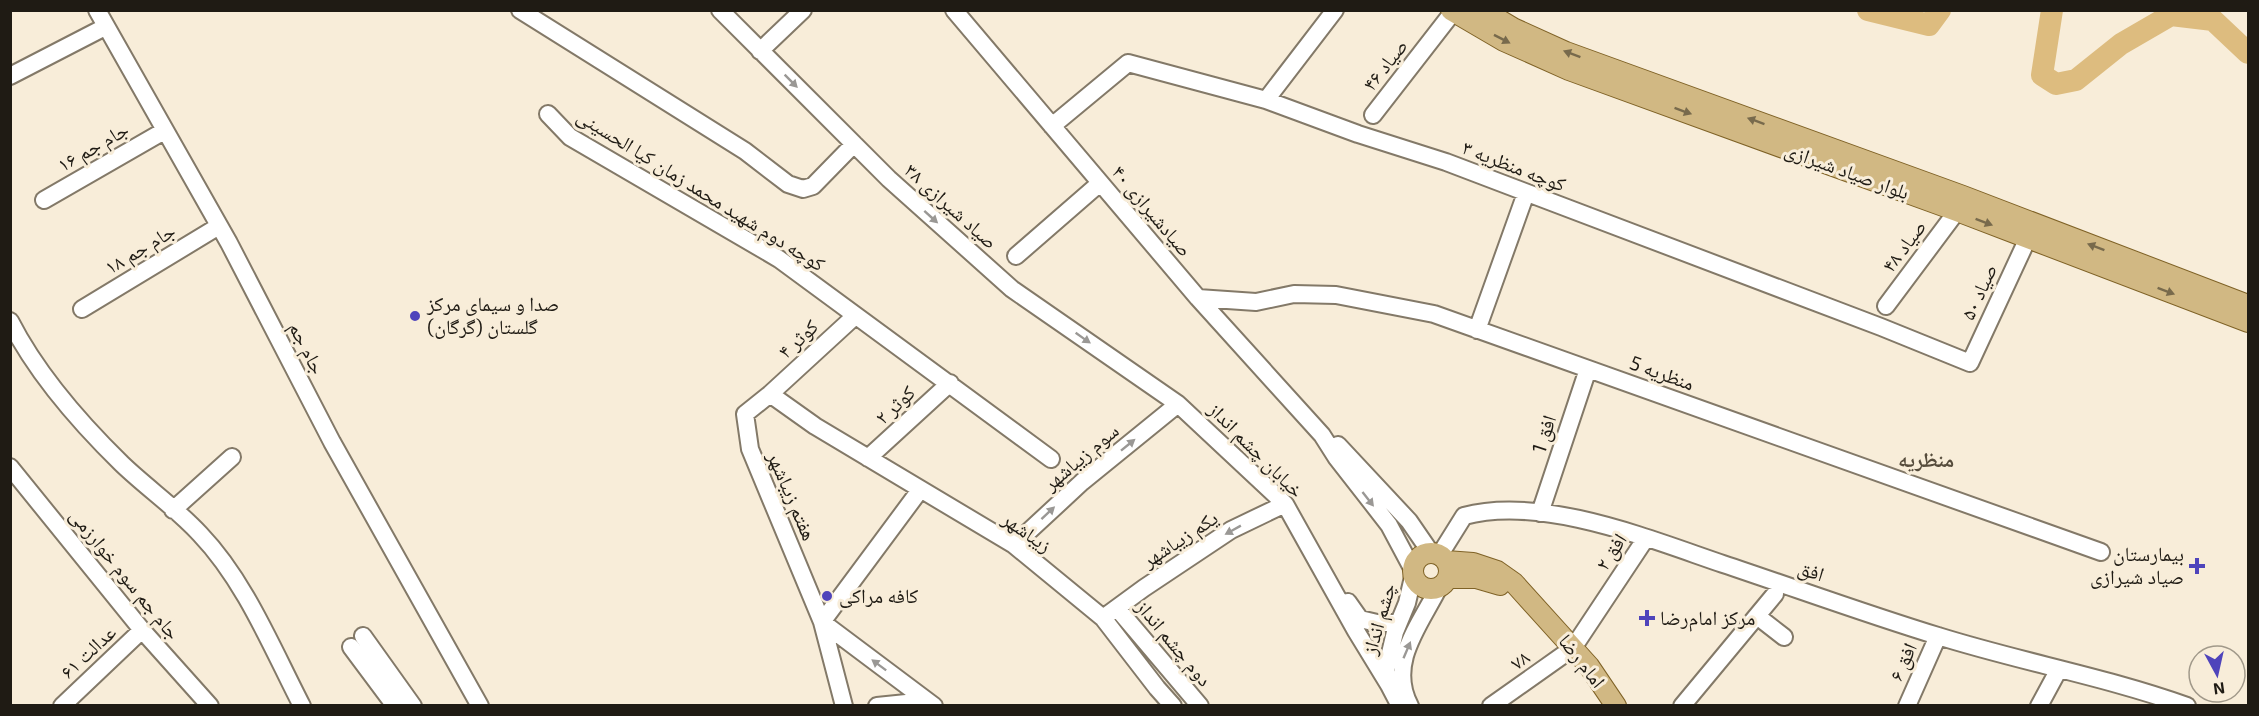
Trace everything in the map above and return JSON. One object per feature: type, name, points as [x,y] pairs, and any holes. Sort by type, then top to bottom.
[{"type":"main road","name":"بلوار صیاد شیرازی","points":[[1483,10],[1513,28],[1566,52],[1960,203],[2028,238],[2248,322]]},
{"type":"main road","name":"بلوار صیاد شیرازی","points":[[1452,11],[1504,41],[1569,69],[2248,305]]},
{"type":"main road","points":[[1417,559],[1441,567],[1427,589],[1420,586],[1413,574],[1417,559]]},
{"type":"main road","name":"امام رضا","points":[[1441,567],[1473,563],[1497,571],[1514,583],[1589,666],[1613,705]]},
{"type":"street","name":"جام جم","points":[[97,10],[219,226],[332,442],[480,705]]},
{"type":"street","points":[[520,10],[745,151],[788,184],[803,189],[813,186],[854,144]]},
{"type":"street","name":"صیاد شیرازی ۳۸","points":[[720,10],[890,179],[1012,290],[1178,404]]},
{"type":"street","points":[[760,51],[804,10]]},
{"type":"street","name":"۴۰ صیادشیرازی","points":[[954,10],[1198,298],[1322,435],[1336,457],[1389,525],[1413,574]]},
{"type":"street","points":[[1266,100],[1335,10]]},
{"type":"street","name":"صیاد ۴۶","points":[[1372,115],[1452,11]]},
{"type":"street","points":[[10,76],[105,27]]},
{"type":"street","name":"کوچه منظریه ۳","points":[[1052,126],[1128,63],[1266,100],[1526,193],[1970,363]]},
{"type":"street","name":"کوچه دوم شهید محمد زمان کیا الحسینی","points":[[548,114],[570,137],[779,259],[1051,459]]},
{"type":"street","name":"۱۶ جام جم","points":[[44,200],[164,131]]},
{"type":"street","points":[[1016,256],[1100,183]]},
{"type":"street","points":[[1477,330],[1526,193]]},
{"type":"street","name":"صیاد ۴۸","points":[[1886,306],[1960,203]]},
{"type":"street","name":"۱۸ جام جم","points":[[82,309],[219,226]]},
{"type":"street","name":"صیاد ۵۰","points":[[1970,363],[2028,238]]},
{"type":"street","name":"منظریه 5","points":[[1198,298],[1256,302],[1294,294],[1336,295],[1434,314],[2102,552]]},
{"type":"street","name":"کوثر ۴","points":[[770,394],[855,316]]},
{"type":"street","points":[[10,321],[20,340],[67,405],[122,464],[200,534],[240,587],[302,705]]},
{"type":"street","name":"افق 1","points":[[1540,513],[1588,369]]},
{"type":"street","name":"کوثر ۲","points":[[868,459],[950,383]]},
{"type":"street","name":"زیباشهر","points":[[770,394],[868,459],[1014,545],[1102,618],[1173,705]]},
{"type":"street","name":"هفتم زیباشهر","points":[[770,394],[745,414],[750,449],[822,622]]},
{"type":"street","name":"خیابان چشم انداز","points":[[1178,404],[1286,504],[1356,631],[1389,685]]},
{"type":"street","name":"سوم زیباشهر","points":[[1014,545],[1083,482],[1178,404]]},
{"type":"street","name":"۴۰ صیادشیرازی","points":[[1322,435],[1341,447],[1409,521],[1441,567]]},
{"type":"street","points":[[173,510],[232,457]]},
{"type":"street","name":"جام جم سوم خوارزمی","points":[[10,466],[142,630],[210,705]]},
{"type":"street","points":[[822,622],[921,490]]},
{"type":"street","name":"یکم زیباشهر","points":[[1102,618],[1231,531],[1286,504]]},
{"type":"street","name":"افق","points":[[1441,567],[1464,516],[1482,511],[1540,513],[1582,519],[1646,538],[1938,636],[2146,691],[2180,704]]},
{"type":"street","name":"افق ۲","points":[[1573,648],[1646,538]]},
{"type":"street","name":"چشم انداز","points":[[1410,705],[1404,694],[1401,671],[1405,652],[1441,567]]},
{"type":"street","points":[[1323,569],[1337,580],[1346,599],[1360,619],[1377,623],[1398,623]]},
{"type":"street","name":"چشم انداز","points":[[1400,705],[1389,685],[1386,670],[1398,623],[1407,603],[1413,574]]},
{"type":"street","points":[[1682,705],[1775,594]]},
{"type":"street","name":"دوم چشم انداز","points":[[1117,608],[1200,705]]},
{"type":"street","points":[[1757,616],[1784,637]]},
{"type":"street","points":[[822,622],[930,703]]},
{"type":"street","points":[[822,622],[844,705]]},
{"type":"street","name":"عدالت ۶۱","points":[[72,702],[142,630]]},
{"type":"street","name":"افق ۶","points":[[1907,705],[1938,636]]},
{"type":"street","points":[[395,705],[357,641],[412,705]]},
{"type":"street","name":"۷۸","points":[[1491,705],[1573,648]]},
{"type":"street","points":[[2039,705],[2059,669]]},
{"type":"street","points":[[877,705],[930,703]]},
{"type":"waterway","points":[[1868,10],[1929,25],[1940,10]]},
{"type":"waterway","points":[[2052,10],[2042,75],[2056,84],[2076,80],[2121,44],[2171,15],[2213,20],[2248,53]]},
{"type":"place","name":"صدا و سیمای مرکز گلستان (گرگان)","points":[[415,316]]},
{"type":"place","name":"بیمارستان صیاد شیرازی","points":[[2197,566]]},
{"type":"place","name":"کافه مراکی","points":[[827,596]]},
{"type":"place","name":"مرکز امام‌رضا","points":[[1647,618]]},
{"type":"district","name":"منظریه","points":[[1926,460]]}]
